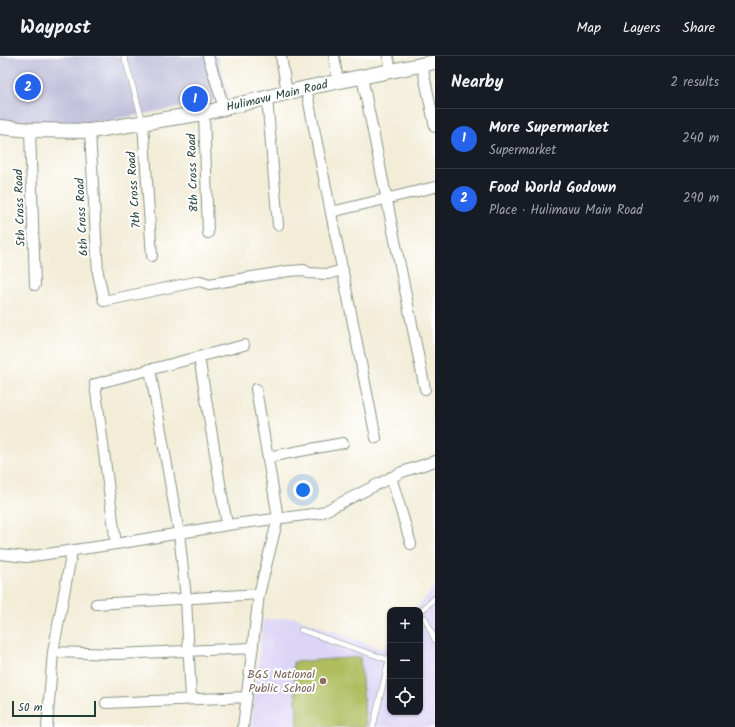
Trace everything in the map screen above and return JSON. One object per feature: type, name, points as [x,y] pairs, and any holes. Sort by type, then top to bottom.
[{"type":"street","points":[[208,56],[224,108]]},
{"type":"street","points":[[281,56],[287,93]]},
{"type":"street","points":[[334,56],[338,82]]},
{"type":"street","points":[[388,56],[390,71]]},
{"type":"street","name":"Hulimavu Main Road","points":[[0,127],[30,130],[90,131],[204,113],[306,88],[429,63]]},
{"type":"street","points":[[429,63],[435,127]]},
{"type":"street","points":[[362,77],[425,389]]},
{"type":"street","points":[[306,88],[376,438]]},
{"type":"street","points":[[267,98],[278,225]]},
{"type":"street","name":"8th Cross Road","points":[[204,113],[208,233]]},
{"type":"street","name":"7th Cross Road","points":[[143,123],[152,256]]},
{"type":"street","name":"5th Cross Road","points":[[30,130],[36,285]]},
{"type":"street","name":"6th Cross Road","points":[[90,131],[98,273],[104,301],[200,281],[209,284],[289,270],[304,270],[308,273],[328,274],[342,270]]},
{"type":"street","points":[[331,212],[435,187]]},
{"type":"street","points":[[116,544],[95,384],[244,346]]},
{"type":"street","points":[[200,357],[227,525]]},
{"type":"street","points":[[150,370],[179,533],[186,598],[192,700]]},
{"type":"street","points":[[243,727],[260,594],[278,518],[256,389]]},
{"type":"street","points":[[268,457],[343,443]]},
{"type":"street","points":[[0,554],[26,557],[116,544],[227,525],[321,513],[402,472],[435,461]]},
{"type":"street","points":[[391,478],[411,544]]},
{"type":"street","points":[[47,727],[53,652],[72,551]]},
{"type":"street","points":[[96,604],[260,594]]},
{"type":"street","points":[[53,652],[117,654],[253,648]]},
{"type":"street","points":[[106,703],[247,697]]},
{"type":"lane","points":[[124,56],[143,123]]},
{"type":"lane","points":[[423,609],[435,598]]},
{"type":"lane","points":[[423,618],[425,618],[435,640]]},
{"type":"lane","points":[[301,630],[387,656]]},
{"type":"lane","points":[[373,727],[387,666]]},
{"type":"shaded area","points":[[0,56],[217,56],[229,98],[66,127],[0,119]]},
{"type":"shaded area","name":"BGS National Public School","points":[[435,586],[435,727],[251,727],[263,620],[295,617],[381,649],[387,642],[387,715],[423,715],[423,607],[418,607]]},
{"type":"green space","points":[[360,657],[366,727],[298,727],[293,662]]},
{"type":"place","name":"Food World Godown","points":[[28,87]]},
{"type":"place","name":"More Supermarket","points":[[195,99]]},
{"type":"place","name":"BGS National Public School","points":[[323,681]]}]
